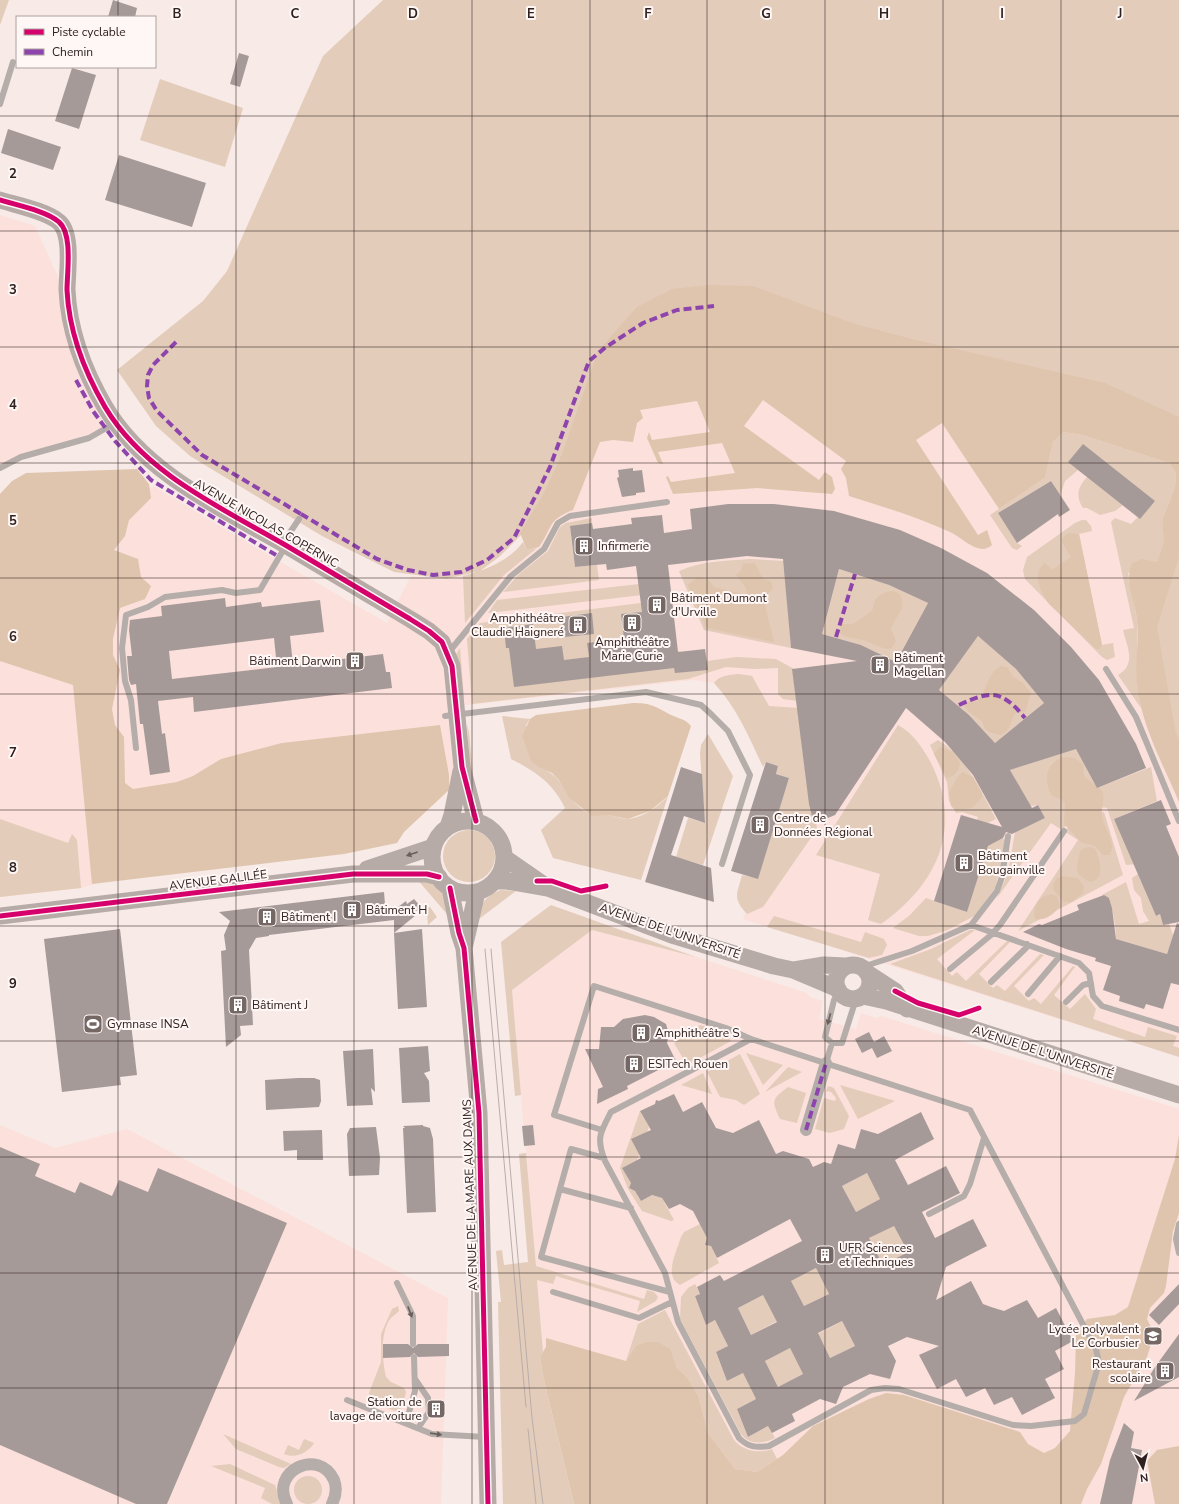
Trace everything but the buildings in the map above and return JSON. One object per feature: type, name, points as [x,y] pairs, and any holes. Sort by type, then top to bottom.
[{"type":"street","name":"AVENUE NICOLAS COPERNIC","points":[[0,200],[47,215],[60,222],[67,240],[67,292],[74,336],[79,353],[100,396],[116,422],[132,443],[181,484],[429,631],[442,642],[448,653],[452,666],[451,715],[476,821]]},
{"type":"street","name":"AVENUE NICOLAS COPERNIC","points":[[448,827],[452,815],[462,766]]},
{"type":"street","points":[[476,821],[486,825],[495,832],[501,841],[505,858],[500,874],[487,888],[477,892],[458,892],[444,882],[433,863],[434,847],[442,832],[448,827],[457,822],[476,821]]},
{"type":"street","name":"AVENUE GALILÉE","points":[[353,874],[434,847]]},
{"type":"street","name":"AVENUE DE L'UNIVERSITÉ","points":[[505,858],[548,888]]},
{"type":"street","name":"AVENUE GALILÉE","points":[[0,916],[353,874],[427,874],[444,882]]},
{"type":"street","name":"AVENUE DE L'UNIVERSITÉ","points":[[495,881],[507,881],[548,888],[672,935],[774,966],[793,970],[839,991]]},
{"type":"street","name":"AVENUE DE LA MARE AUX DAIMS","points":[[444,882],[458,933],[464,948],[479,1113],[488,1504]]},
{"type":"street","name":"AVENUE DE LA MARE AUX DAIMS","points":[[464,948],[477,892]]},
{"type":"street","name":"AVENUE DE L'UNIVERSITÉ","points":[[793,970],[824,965],[858,969]]},
{"type":"street","points":[[858,969],[870,984],[867,993],[850,999],[839,991],[836,979],[838,974],[858,969],[894,991],[907,1009]]},
{"type":"street","name":"AVENUE DE L'UNIVERSITÉ","points":[[859,997],[886,1001],[907,1009],[1179,1095]]},
{"type":"street","points":[[806,1130],[826,1063]]},
{"type":"street","points":[[487,1445],[492,1504]]},
{"type":"street","points":[[287,1504],[283,1488],[289,1474],[303,1465],[312,1464],[320,1466],[332,1476],[336,1492],[332,1504]]},
{"type":"lane","points":[[0,104],[13,62]]},
{"type":"lane","points":[[0,468],[21,457],[89,438],[116,422]]},
{"type":"lane","points":[[448,653],[511,576],[544,549],[558,523],[570,516],[667,502]]},
{"type":"lane","points":[[136,748],[131,700],[125,681],[122,648],[126,615],[148,607],[165,597],[222,590],[236,593],[260,590],[299,519]]},
{"type":"lane","points":[[1106,670],[1136,717],[1179,821]]},
{"type":"lane","points":[[451,715],[646,692],[700,705],[728,731],[750,774],[722,864]]},
{"type":"lane","points":[[950,969],[991,935],[992,932],[1000,925],[1064,831]]},
{"type":"lane","points":[[858,969],[912,951],[971,925],[997,891],[1002,877],[1008,836]]},
{"type":"lane","points":[[971,925],[1079,963],[1089,972],[1093,996],[1102,1006],[1179,1030]]},
{"type":"lane","points":[[991,982],[1026,948],[1028,944]]},
{"type":"lane","points":[[1028,994],[1060,956]]},
{"type":"lane","points":[[1066,1002],[1083,985],[1091,983]]},
{"type":"lane","points":[[602,1130],[554,1114],[594,986],[726,1028],[751,1039],[970,1110],[1096,1349],[1099,1363],[1084,1414],[1075,1421],[1031,1426],[1013,1425],[911,1393],[885,1388],[871,1390],[769,1446],[752,1446],[744,1444],[739,1438],[678,1322],[665,1273],[604,1158],[599,1145],[602,1130],[611,1112],[751,1039]]},
{"type":"lane","points":[[839,991],[834,1000],[825,1037],[832,1043],[842,1042],[859,997]]},
{"type":"lane","points":[[826,1063],[832,1043]]},
{"type":"lane","points":[[929,1214],[964,1196],[970,1184],[984,1138]]},
{"type":"lane","points":[[604,1158],[570,1149],[541,1257],[670,1292]]},
{"type":"lane","points":[[560,1189],[630,1208]]},
{"type":"lane","points":[[1179,1224],[1176,1239],[1179,1253]]},
{"type":"lane","points":[[397,1283],[413,1316],[413,1344]]},
{"type":"lane","points":[[553,1292],[639,1318],[672,1302]]},
{"type":"lane","points":[[406,1423],[415,1390],[414,1357]]},
{"type":"lane","points":[[415,1379],[428,1398],[429,1412],[418,1428]]},
{"type":"lane","points":[[347,1400],[432,1434],[487,1445]]},
{"type":"shaded area","points":[[0,0],[9,0],[0,25]]},
{"type":"shaded area","points":[[383,0],[1179,0],[1179,420],[658,330],[530,526],[499,557],[480,571],[446,579],[394,572],[322,536],[190,456],[156,426],[117,370],[203,301],[227,271],[323,56]]},
{"type":"shaded area","points":[[160,79],[243,108],[225,167],[140,140]]},
{"type":"shaded area","points":[[0,215],[35,226],[68,299],[75,336],[116,422],[89,438],[21,457],[0,468]]},
{"type":"shaded area","points":[[709,285],[753,286],[855,324],[912,339],[1105,383],[1179,417],[1179,557],[1157,627],[1176,734],[1179,739],[1179,802],[1148,729],[1139,699],[1137,684],[1137,620],[1129,577],[1132,563],[1142,559],[1157,562],[1164,543],[1162,520],[1175,487],[1176,473],[1169,463],[1082,435],[1064,432],[1053,442],[1045,478],[999,509],[942,423],[916,440],[978,535],[987,530],[992,545],[982,549],[976,548],[950,532],[900,512],[849,496],[846,478],[841,469],[846,461],[763,400],[744,426],[819,480],[825,472],[832,477],[835,489],[832,494],[757,488],[673,494],[666,477],[668,476],[671,482],[735,473],[722,443],[658,452],[663,464],[658,463],[647,438],[649,432],[652,440],[710,432],[697,401],[640,410],[643,418],[637,423],[633,442],[613,440],[600,442],[573,510],[559,517],[555,521],[539,547],[527,550],[520,533],[544,493],[562,454],[598,351],[637,307],[672,289]]},
{"type":"shaded area","points":[[700,319],[1179,465],[1179,478],[1143,598],[1179,786],[1179,1057],[743,919],[796,786],[742,683],[714,683],[693,680],[459,706],[463,785],[437,785],[81,888],[0,897],[0,495],[62,489],[155,487],[277,560],[387,623],[411,576],[445,580],[482,571],[516,552],[622,399]]},
{"type":"shaded area","points":[[1064,432],[1082,435],[1169,463],[1176,473],[1175,487],[1162,520],[1165,544],[1157,562],[1128,573],[1137,620],[1137,683],[1141,708],[1118,675],[1124,671],[1129,660],[1123,630],[1134,628],[1111,522],[1115,518],[1131,524],[1138,517],[1123,505],[1115,511],[1100,515],[1087,508],[1083,508],[1078,496],[1081,484],[1087,477],[1078,470],[1065,481],[1060,496],[1051,481],[998,513],[1017,543],[1022,546],[1017,550],[1012,548],[990,515],[1045,478],[1053,442]]},
{"type":"shaded area","points":[[137,469],[149,484],[151,498],[129,520],[125,536],[114,550],[138,559],[141,577],[151,586],[145,599],[120,608],[113,639],[113,655],[120,670],[112,709],[115,725],[124,737],[125,783],[133,789],[177,782],[193,776],[221,759],[282,743],[440,725],[449,775],[449,790],[404,832],[397,843],[344,854],[92,884],[73,685],[0,661],[0,494],[12,481],[26,473]]},
{"type":"shaded area","points":[[592,518],[592,523],[570,527],[575,567],[597,565],[599,580],[503,592],[519,574],[548,551],[560,527],[566,523]]},
{"type":"shaded area","points":[[1086,520],[1091,526],[1092,531],[1079,534],[1102,645],[1113,643],[1115,657],[1107,660],[1102,657],[1025,579],[1023,570],[1027,557],[1075,523]]},
{"type":"shaded area","points":[[1069,533],[1079,534],[1102,645],[1100,649],[1096,649],[1049,604],[1039,583],[1039,572],[1045,563],[1052,570],[1071,557],[1062,542],[1063,537]]},
{"type":"shaded area","points":[[523,542],[527,550],[537,548],[504,575],[465,623],[463,576],[488,568],[504,560]]},
{"type":"shaded area","points":[[1179,551],[1179,747],[1173,738],[1155,627]]},
{"type":"shaded area","points":[[750,559],[785,561],[791,648],[704,630],[679,571],[705,563]]},
{"type":"shaded area","points":[[755,563],[763,579],[771,581],[773,588],[764,598],[774,642],[706,628],[688,585],[697,577],[709,580],[714,587],[747,595],[746,588],[736,575],[741,571],[743,564]]},
{"type":"shaded area","points":[[839,569],[889,585],[928,603],[896,662],[861,645],[822,634]]},
{"type":"shaded area","points":[[657,582],[659,593],[488,613],[497,600]]},
{"type":"shaded area","points":[[893,591],[899,593],[902,607],[891,629],[896,641],[891,649],[882,648],[867,641],[839,633],[841,624],[853,624],[872,611],[875,600],[879,596],[886,592]]},
{"type":"shaded area","points":[[657,601],[672,649],[707,661],[737,657],[776,659],[794,669],[798,701],[783,699],[778,694],[778,668],[755,669],[726,667],[688,679],[472,704],[467,639],[480,623]]},
{"type":"shaded area","points":[[978,636],[1016,669],[1044,703],[995,743],[969,715],[939,690]]},
{"type":"shaded area","points":[[460,648],[464,698],[463,699],[455,656]]},
{"type":"shaded area","points":[[1001,666],[1007,667],[1013,677],[1023,683],[1031,693],[1025,712],[1016,713],[1009,728],[1001,735],[989,732],[985,729],[982,721],[969,712],[963,704],[970,701],[977,701],[981,697],[992,673]]},
{"type":"shaded area","points":[[739,674],[752,676],[769,706],[799,708],[817,829],[763,907],[747,914],[739,904],[737,896],[742,875],[757,878],[789,778],[776,774],[778,766],[766,762],[763,767],[736,713],[714,683],[722,677]]},
{"type":"shaded area","points":[[633,703],[648,704],[656,707],[672,716],[684,720],[691,726],[668,796],[650,811],[628,819],[608,815],[592,816],[569,798],[558,779],[552,773],[540,768],[531,761],[522,736],[530,719],[536,715]]},
{"type":"shaded area","points":[[502,716],[530,719],[526,725],[540,768],[553,775],[570,798],[587,813],[594,815],[608,815],[624,819],[635,818],[660,804],[668,796],[641,880],[553,858],[541,830],[565,808],[555,791],[549,785],[528,768],[511,759]]},
{"type":"shaded area","points":[[467,724],[473,774],[470,775]]},
{"type":"shaded area","points":[[898,725],[913,736],[930,761],[940,785],[945,809],[944,831],[940,852],[931,872],[917,891],[901,908],[881,924],[868,920],[880,874],[816,855]]},
{"type":"shaded area","points":[[708,734],[733,776],[703,865],[676,857],[688,818],[705,823],[700,754],[701,745]]},
{"type":"shaded area","points":[[1069,734],[1097,788],[1151,767],[1157,801],[1114,819],[1138,864],[1126,865],[1107,808],[1095,809],[1076,817],[1062,830],[1051,823],[997,898],[1008,873],[1015,832],[1045,818],[1038,805],[1030,806],[1010,770],[1075,749]]},
{"type":"shaded area","points":[[938,740],[948,747],[965,765],[996,819],[979,827],[975,826],[978,817],[962,812],[956,813],[949,801],[947,782],[930,745]]},
{"type":"shaded area","points":[[940,747],[953,752],[960,763],[958,771],[954,775],[947,778],[934,754]]},
{"type":"shaded area","points":[[1063,757],[1078,760],[1084,767],[1084,775],[1086,778],[1103,793],[1102,817],[1110,836],[1112,846],[1109,855],[1103,855],[1095,846],[1081,842],[1064,824],[1065,803],[1061,799],[1052,796],[1047,785],[1047,774],[1049,768],[1057,760]]},
{"type":"shaded area","points":[[963,772],[973,777],[982,793],[982,797],[972,808],[955,810],[951,806],[949,792],[958,776]]},
{"type":"shaded area","points":[[1104,812],[1123,875],[1018,931],[1078,840],[1064,831],[1082,819]]},
{"type":"shaded area","points":[[0,819],[68,843],[72,834],[77,840],[81,888],[0,897]]},
{"type":"shaded area","points":[[464,830],[474,830],[488,837],[495,851],[495,861],[488,875],[474,882],[464,882],[454,878],[447,871],[443,861],[443,851],[447,841],[454,834]]},
{"type":"shaded area","points":[[1003,838],[1007,844],[995,888],[976,915],[948,930],[928,936],[919,936],[893,928],[910,915],[926,898],[967,912],[988,846]]},
{"type":"shaded area","points":[[1090,847],[1095,849],[1099,858],[1100,873],[1095,880],[1090,882],[1080,876],[1077,866],[1080,851],[1084,848]]},
{"type":"shaded area","points":[[1144,870],[1139,877],[1156,916],[1160,914],[1163,925],[1169,924],[1173,935],[1167,954],[1116,939],[1114,918],[1109,898],[1102,895],[1126,882],[1139,924],[1149,921],[1143,911],[1141,898],[1134,890],[1132,878]]},
{"type":"shaded area","points":[[1063,876],[1077,878],[1084,886],[1083,893],[1072,902],[1064,902],[1054,891],[1053,884],[1057,878]]},
{"type":"shaded area","points":[[416,878],[433,884],[442,892],[452,920]]},
{"type":"shaded area","points":[[501,890],[516,891],[475,922],[484,902],[490,895]]},
{"type":"shaded area","points":[[1051,894],[1057,896],[1060,906],[1055,912],[1046,918],[1035,919],[1034,914],[1037,902],[1043,897]]},
{"type":"shaded area","points":[[551,905],[696,957],[592,930],[512,990],[521,1095],[515,1096],[501,942]]},
{"type":"shaded area","points":[[430,907],[437,917],[428,925],[427,913],[422,908]]},
{"type":"shaded area","points":[[774,916],[861,942],[865,932],[884,939],[887,945],[882,955],[869,958],[767,927]]},
{"type":"shaded area","points":[[592,930],[696,957],[807,993],[810,997],[823,1001],[819,1019],[856,1029],[861,1013],[876,1018],[881,1016],[1179,1109],[1179,1504],[581,1504],[544,1360],[512,990]]},
{"type":"shaded area","points":[[970,930],[975,930],[937,959],[952,976],[957,972],[966,981],[1007,941],[1010,942],[979,974],[993,988],[997,985],[1005,991],[1040,954],[1044,955],[1014,986],[1029,1001],[1034,998],[1041,1004],[1073,966],[1075,967],[1054,995],[1070,1009],[1085,994],[1096,1009],[1093,1019],[1145,1037],[1148,1027],[1177,1036],[1173,1046],[1179,1048],[1179,1057],[890,964],[931,949]]},
{"type":"shaded area","points":[[700,1025],[725,1032],[731,1041],[687,1065],[674,1043]]},
{"type":"shaded area","points":[[746,1053],[783,1065],[763,1085]]},
{"type":"shaded area","points":[[740,1054],[760,1094],[744,1105],[736,1100],[720,1097],[707,1072]]},
{"type":"shaded area","points":[[788,1067],[802,1072],[765,1092]]},
{"type":"shaded area","points":[[703,1073],[712,1094],[681,1085]]},
{"type":"shaded area","points":[[840,1085],[895,1101],[858,1119]]},
{"type":"shaded area","points":[[828,1086],[834,1088],[849,1116],[844,1129],[830,1133],[815,1129],[824,1098],[835,1101],[836,1098],[831,1092],[826,1091]]},
{"type":"shaded area","points":[[788,1087],[806,1093],[797,1123],[780,1119],[774,1104],[776,1097]]},
{"type":"shaded area","points":[[640,1111],[649,1127],[637,1160],[622,1168],[631,1183],[629,1188],[635,1191],[641,1201],[652,1195],[662,1198],[674,1220],[671,1221],[642,1211],[628,1189],[620,1168]]},
{"type":"shaded area","points":[[0,1125],[55,1148],[127,1129],[448,1298],[441,1504],[0,1504]]},
{"type":"shaded area","points":[[1179,1135],[1179,1213],[1173,1231],[1164,1293],[1150,1308],[1147,1319],[1151,1327],[1152,1341],[1147,1357],[1124,1397],[1101,1464],[1087,1489],[1081,1504],[574,1504],[543,1376],[540,1357],[546,1347],[546,1338],[626,1361],[636,1345],[646,1342],[658,1342],[670,1349],[677,1368],[687,1377],[698,1395],[708,1433],[735,1469],[757,1472],[783,1455],[813,1426],[869,1399],[886,1393],[904,1395],[1020,1432],[1028,1444],[1044,1453],[1055,1448],[1070,1431],[1075,1373],[1076,1335],[1087,1319],[1115,1315],[1128,1307],[1175,1159]]},
{"type":"shaded area","points":[[526,1153],[536,1266],[644,1299],[647,1290],[654,1292],[658,1297],[656,1301],[637,1312],[640,1301],[556,1276],[553,1284],[537,1280],[543,1352],[540,1357],[543,1376],[574,1504],[503,1504],[498,1302],[501,1302],[496,1251],[502,1250],[504,1265],[528,1262],[519,1154]]},
{"type":"shaded area","points":[[867,1173],[880,1199],[856,1212],[842,1186]]},
{"type":"shaded area","points":[[700,1224],[707,1238],[706,1245],[711,1246],[719,1263],[680,1285],[672,1276],[674,1256],[684,1232]]},
{"type":"shaded area","points":[[894,1225],[908,1252],[883,1265],[869,1238]]},
{"type":"shaded area","points":[[816,1268],[829,1294],[804,1306],[791,1281]]},
{"type":"shaded area","points":[[695,1284],[700,1294],[695,1296],[706,1325],[715,1320],[728,1346],[716,1353],[727,1381],[743,1373],[756,1399],[737,1409],[748,1437],[768,1426],[775,1438],[761,1442],[752,1442],[744,1438],[680,1319],[681,1297],[688,1288]]},
{"type":"shaded area","points":[[763,1295],[777,1321],[751,1335],[738,1308]]},
{"type":"shaded area","points":[[398,1306],[399,1311],[391,1318],[387,1325],[383,1339],[386,1377],[391,1382],[404,1388],[406,1392],[402,1408],[395,1411],[372,1402],[369,1393],[381,1362],[381,1334],[392,1309]]},
{"type":"shaded area","points":[[665,1310],[734,1440],[742,1447],[747,1449],[762,1451],[772,1449],[777,1459],[757,1472],[735,1469],[708,1433],[698,1395],[687,1377],[677,1368],[669,1349],[646,1342],[636,1345],[626,1361],[638,1324]]},
{"type":"shaded area","points":[[842,1321],[855,1346],[830,1358],[818,1334]]},
{"type":"shaded area","points":[[790,1348],[803,1374],[778,1387],[765,1361]]},
{"type":"shaded area","points":[[223,1434],[291,1464],[284,1468],[279,1467],[236,1449]]},
{"type":"shaded area","points":[[304,1439],[314,1443],[308,1450],[301,1454],[292,1456],[284,1454],[288,1445],[299,1450]]},
{"type":"shaded area","points":[[1179,1446],[1179,1504],[1155,1504],[1147,1461],[1157,1450]]},
{"type":"shaded area","points":[[230,1464],[275,1485],[281,1504],[272,1504],[261,1498],[265,1488],[211,1466]]},
{"type":"shaded area","points":[[308,1476],[314,1477],[318,1480],[321,1484],[321,1496],[318,1500],[314,1503],[308,1504],[302,1503],[298,1500],[295,1496],[294,1490],[295,1484],[298,1480],[302,1477]]},
{"type":"tram line","points":[[485,949],[526,1407]]},
{"type":"tram line","points":[[491,949],[532,1418],[543,1504]]},
{"type":"tram line","points":[[528,1429],[536,1504]]},
{"type":"marked path","points":[[301,514],[377,559],[408,570],[433,575],[461,572],[487,560],[514,538],[550,467],[589,361],[606,347],[643,323],[677,310],[714,306]]},
{"type":"marked path","points":[[176,342],[153,365],[148,375],[147,386],[149,398],[157,411],[202,455],[301,514],[299,517]]},
{"type":"marked path","points":[[76,380],[93,411],[115,441],[151,480],[276,555]]},
{"type":"marked path","points":[[836,637],[855,574]]},
{"type":"marked path","points":[[959,705],[980,697],[995,695],[1009,702],[1025,718]]},
{"type":"marked path","points":[[806,1130],[826,1063]]},
{"type":"cycle path","points":[[0,200],[31,209],[54,218],[63,228],[68,244],[68,306],[74,336],[79,351],[90,379],[105,407],[122,431],[141,452],[163,470],[211,503],[410,619],[429,631],[442,642],[452,666],[462,767],[476,821]]},
{"type":"cycle path","points":[[0,916],[353,874],[427,874],[439,877]]},
{"type":"cycle path","points":[[537,881],[552,881],[581,891],[606,886]]},
{"type":"cycle path","points":[[450,888],[459,933],[464,948],[479,1113],[488,1504]]},
{"type":"cycle path","points":[[895,991],[918,1003],[959,1015],[979,1008]]},
{"type":"place","name":"Infirmerie","points":[[584,546]]},
{"type":"place","name":"Bâtiment Dumont d'Urville","points":[[657,605]]},
{"type":"place","name":"Amphithéâtre Marie Curie","points":[[632,623]]},
{"type":"place","name":"Amphithéâtre Claudie Haigneré","points":[[578,625]]},
{"type":"place","name":"Bâtiment Darwin","points":[[355,661]]},
{"type":"place","name":"Bâtiment Magellan","points":[[880,665]]},
{"type":"place","name":"Centre de Données Régional","points":[[760,825]]},
{"type":"place","name":"Bâtiment Bougainville","points":[[964,863]]},
{"type":"place","name":"Bâtiment H","points":[[352,910]]},
{"type":"place","name":"Bâtiment I","points":[[267,917]]},
{"type":"place","name":"Bâtiment J","points":[[238,1005]]},
{"type":"place","name":"Gymnase INSA","points":[[93,1024]]},
{"type":"place","name":"Amphithéâtre S","points":[[641,1033]]},
{"type":"place","name":"ESITech Rouen","points":[[634,1064]]},
{"type":"place","name":"UFR Sciences et Techniques","points":[[825,1255]]},
{"type":"place","name":"Lycée polyvalent Le Corbusier","points":[[1153,1336]]},
{"type":"place","name":"Restaurant scolaire","points":[[1165,1371]]},
{"type":"place","name":"Station de lavage de voiture","points":[[436,1409]]}]
